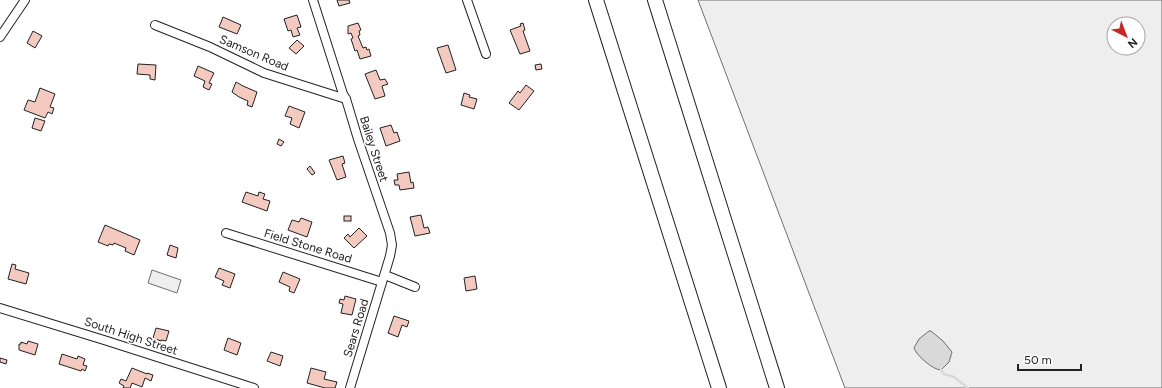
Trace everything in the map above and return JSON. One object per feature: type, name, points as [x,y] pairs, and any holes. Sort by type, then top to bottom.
[{"type":"highway","points":[[596,0],[719,388]]},
{"type":"highway","points":[[655,0],[777,388]]},
{"type":"street","points":[[0,37],[25,0]]},
{"type":"street","name":"Bailey Street","points":[[313,0],[390,233],[392,245],[383,279]]},
{"type":"street","points":[[467,0],[486,54]]},
{"type":"street","name":"Samson Road","points":[[155,26],[210,47],[264,73],[346,99]]},
{"type":"street","name":"Field Stone Road","points":[[226,233],[383,279]]},
{"type":"street","points":[[383,279],[416,287]]},
{"type":"street","name":"Sears Road","points":[[350,388],[383,279]]},
{"type":"street","name":"South High Street","points":[[0,308],[254,388]]},
{"type":"shaded area","points":[[698,0],[1162,0],[1162,388],[845,388]]},
{"type":"shaded area","points":[[152,270],[181,280],[177,293],[148,283]]},
{"type":"shaded area","points":[[929,331],[943,341],[952,352],[949,362],[941,370],[934,368],[925,362],[914,348],[919,339]]},
{"type":"building","points":[[337,0],[349,0],[350,3],[339,6]]},
{"type":"building","points":[[297,15],[301,27],[297,28],[300,35],[293,37],[291,30],[288,31],[284,19]]},
{"type":"building","points":[[223,17],[241,25],[237,34],[219,27]]},
{"type":"building","points":[[358,23],[361,30],[359,31],[360,35],[358,36],[363,48],[366,47],[367,50],[369,49],[371,56],[360,59],[357,50],[355,51],[351,39],[353,38],[351,33],[348,34],[348,26]]},
{"type":"building","points":[[523,23],[525,30],[523,31],[530,51],[520,54],[510,30],[521,26],[520,24]]},
{"type":"building","points":[[33,31],[42,36],[35,48],[27,43]]},
{"type":"building","points":[[297,40],[304,46],[296,54],[289,48]]},
{"type":"building","points":[[448,45],[456,70],[446,73],[437,48]]},
{"type":"building","points":[[138,64],[156,65],[155,80],[150,79],[150,75],[137,74]]},
{"type":"building","points":[[541,64],[542,69],[536,70],[535,65]]},
{"type":"building","points":[[198,66],[214,73],[209,83],[212,84],[209,90],[203,87],[205,81],[194,76]]},
{"type":"building","points":[[376,70],[380,80],[385,79],[388,84],[382,86],[385,96],[375,99],[365,74]]},
{"type":"building","points":[[236,82],[257,92],[252,107],[247,105],[248,101],[232,92]]},
{"type":"building","points":[[526,85],[534,91],[519,110],[509,103],[518,91],[520,93]]},
{"type":"building","points":[[40,88],[55,94],[50,107],[54,108],[52,114],[48,112],[45,118],[24,110],[28,100],[35,102]]},
{"type":"building","points":[[464,93],[470,95],[469,97],[477,99],[474,109],[461,105]]},
{"type":"building","points":[[289,106],[305,112],[299,128],[290,124],[292,118],[285,116]]},
{"type":"building","points":[[35,118],[45,121],[41,131],[32,128]]},
{"type":"building","points":[[391,125],[394,133],[397,132],[400,141],[386,146],[380,128]]},
{"type":"building","points":[[279,139],[284,142],[281,146],[277,144]]},
{"type":"building","points":[[343,156],[345,163],[342,164],[346,177],[337,180],[329,160]]},
{"type":"building","points":[[310,166],[315,173],[312,175],[307,169]]},
{"type":"building","points":[[409,172],[411,183],[413,182],[414,188],[400,190],[399,185],[395,185],[394,180],[398,180],[397,174]]},
{"type":"building","points":[[246,192],[258,196],[259,192],[265,194],[263,199],[270,201],[267,211],[242,202]]},
{"type":"building","points":[[421,215],[424,228],[428,227],[430,233],[415,236],[410,217]]},
{"type":"building","points":[[344,216],[351,216],[351,221],[344,221]]},
{"type":"building","points":[[301,218],[312,222],[307,237],[288,230],[292,220],[299,222]]},
{"type":"building","points":[[105,225],[140,240],[134,255],[125,251],[126,248],[114,243],[113,245],[109,244],[108,246],[98,242]]},
{"type":"building","points":[[359,228],[367,236],[354,248],[344,238],[348,234],[350,237]]},
{"type":"building","points":[[170,245],[178,248],[176,258],[167,255]]},
{"type":"building","points":[[12,264],[16,265],[15,269],[29,273],[26,284],[8,279]]},
{"type":"building","points":[[219,268],[235,274],[230,288],[222,285],[224,281],[215,277]]},
{"type":"building","points":[[283,272],[300,279],[294,293],[289,291],[290,287],[279,282]]},
{"type":"building","points":[[475,276],[477,289],[466,291],[464,278]]},
{"type":"building","points":[[345,296],[356,299],[352,315],[341,313],[343,304],[339,303],[340,299],[344,300]]},
{"type":"building","points":[[394,316],[409,321],[407,327],[402,325],[398,337],[388,333]]},
{"type":"building","points":[[156,328],[169,331],[166,341],[153,338]]},
{"type":"building","points":[[228,338],[241,343],[237,355],[224,350]]},
{"type":"building","points":[[28,341],[38,344],[35,355],[19,350],[19,344],[21,344],[21,342],[27,344]]},
{"type":"building","points":[[271,352],[283,356],[280,366],[267,361]]},
{"type":"building","points":[[62,354],[77,359],[78,356],[85,359],[83,365],[87,366],[85,371],[59,364]]},
{"type":"building","points":[[0,358],[7,360],[6,364],[0,362]]},
{"type":"building","points":[[132,368],[153,375],[151,381],[145,378],[142,387],[132,383],[130,388],[123,388],[124,386],[119,383],[121,379],[126,381]]},
{"type":"building","points":[[311,368],[326,372],[324,379],[337,382],[335,388],[325,388],[307,383]]},
{"type":"waterway","points":[[941,370],[944,374],[954,377],[968,388]]}]
